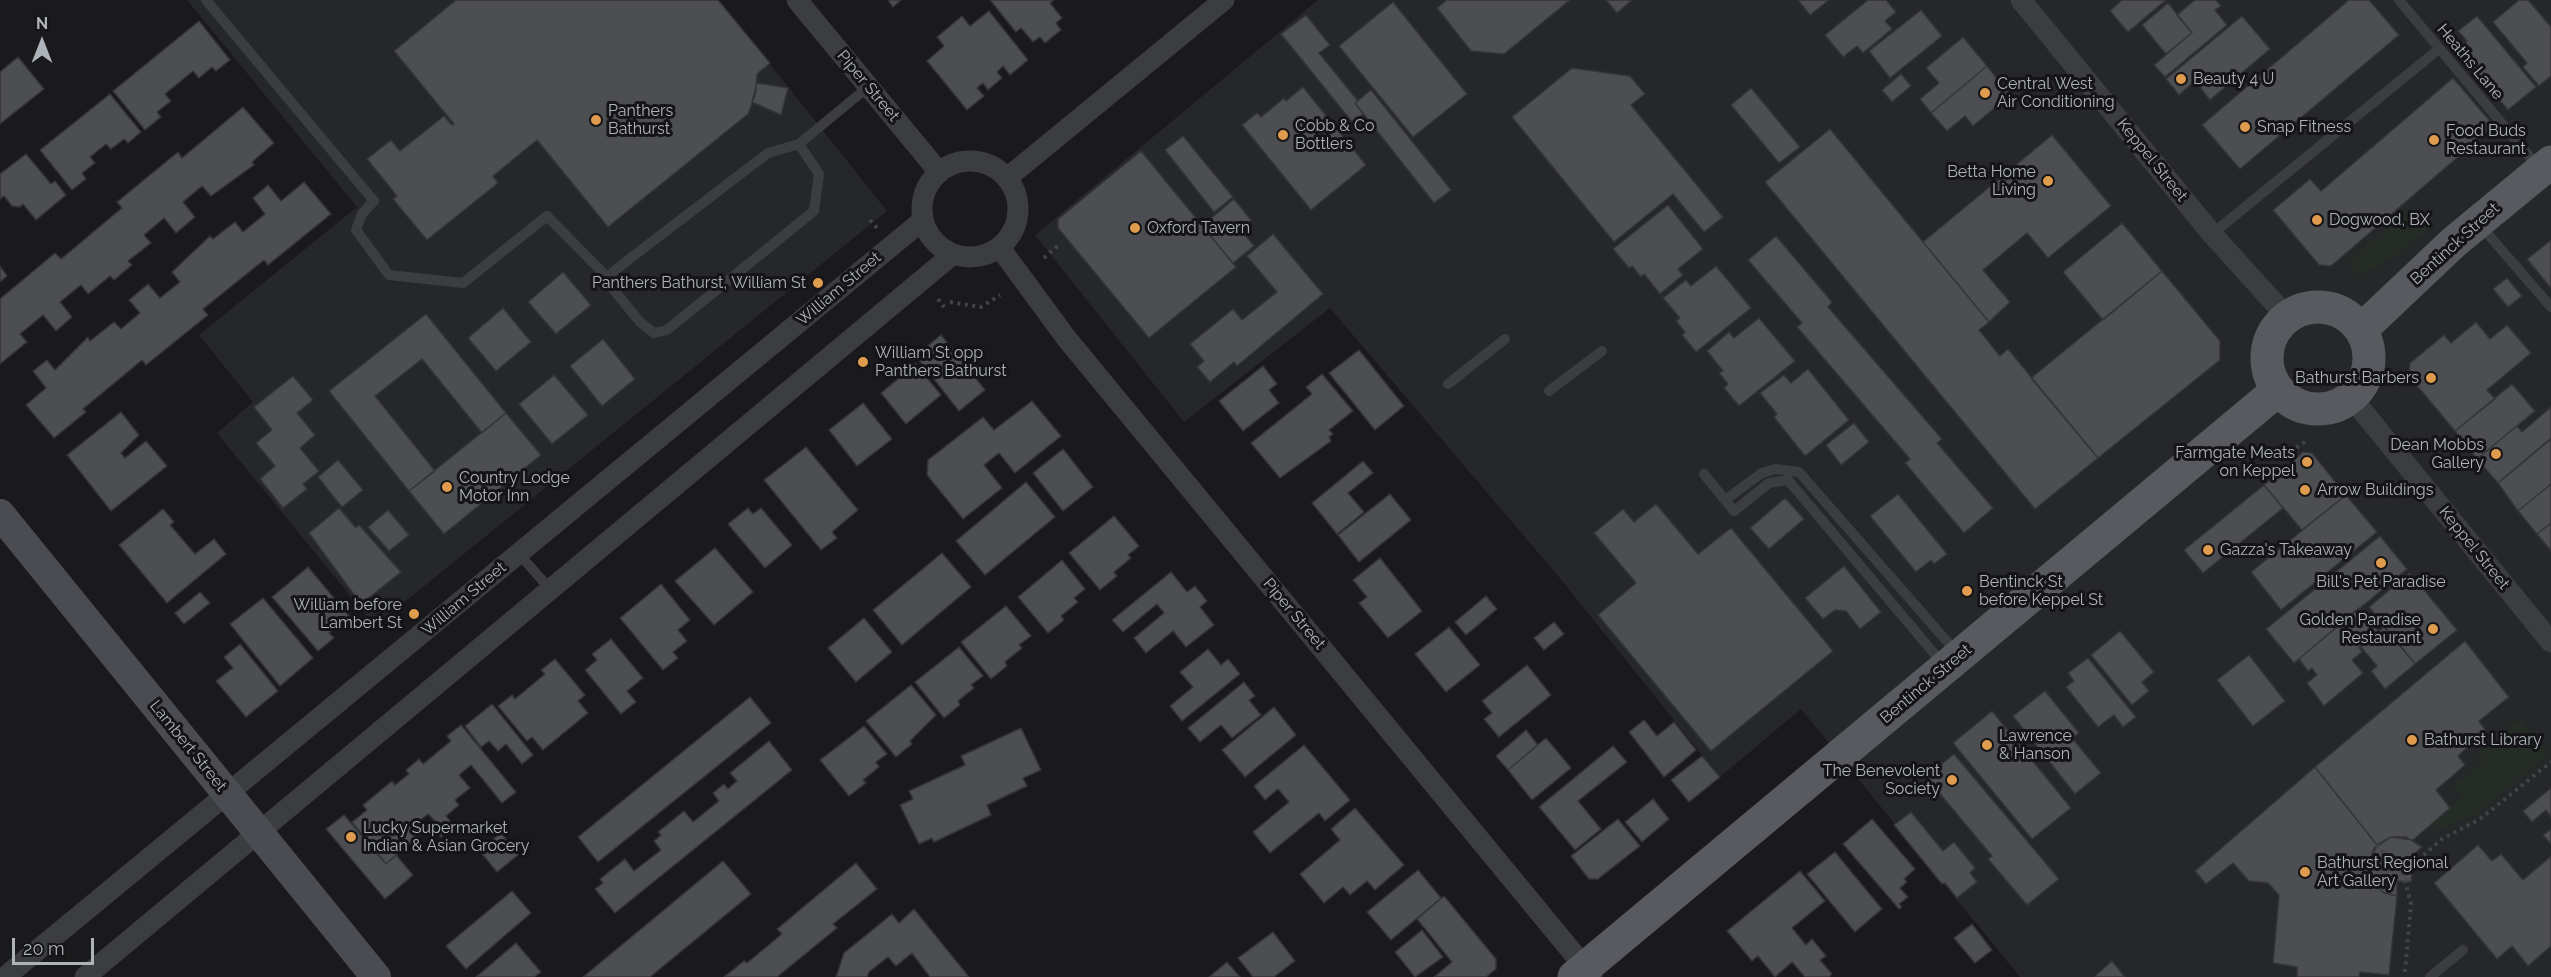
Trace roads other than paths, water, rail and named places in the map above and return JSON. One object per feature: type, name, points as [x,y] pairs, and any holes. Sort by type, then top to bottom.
[{"type":"main road","name":"Bentinck Street","points":[[2361,330],[2478,222],[2546,166]]},
{"type":"main road","points":[[2318,306],[2343,313],[2361,330],[2367,343],[2367,373],[2351,397],[2337,405],[2321,409],[2305,407],[2290,401],[2278,390],[2269,376],[2267,351],[2275,328],[2287,316],[2302,309],[2318,306]]},
{"type":"main road","name":"Bentinck Street","points":[[1584,974],[1953,661],[2278,390]]},
{"type":"main road","name":"Lambert Street","points":[[0,514],[376,977]]},
{"type":"street","name":"Piper Street","points":[[797,0],[939,172]]},
{"type":"street","points":[[1007,178],[1224,0]]},
{"type":"street","name":"Keppel Street","points":[[2021,0],[2212,234],[2287,316]]},
{"type":"street","points":[[974,161],[987,164],[1007,178],[1017,198],[1017,222],[1011,236],[1000,248],[985,255],[969,258],[952,255],[933,241],[922,220],[921,207],[924,194],[939,172],[956,163],[974,161]]},
{"type":"street","name":"William Street","points":[[5,977],[922,220]]},
{"type":"street","name":"Piper Street","points":[[1000,248],[1067,339],[1584,974]]},
{"type":"street","points":[[85,977],[952,255]]},
{"type":"street","name":"Keppel Street","points":[[2351,397],[2551,642]]},
{"type":"lane","points":[[206,0],[374,201],[362,214],[356,230],[389,275],[463,283],[547,216],[610,280],[613,289],[640,322],[654,333],[668,330],[814,211],[819,174],[799,144]]},
{"type":"lane","name":"Heaths Lane","points":[[2399,0],[2439,49],[2546,166]]},
{"type":"lane","points":[[2212,234],[2439,49]]},
{"type":"lane","points":[[610,280],[613,272],[768,153],[799,144],[868,87]]},
{"type":"lane","points":[[2478,222],[2551,307]]},
{"type":"lane","points":[[1448,384],[1505,339]]},
{"type":"lane","points":[[1549,392],[1602,351]]},
{"type":"lane","points":[[1725,500],[1762,473],[1775,469],[1799,472],[1863,547],[1880,561],[1953,661]]},
{"type":"lane","points":[[1704,474],[1734,511],[1769,483],[1788,480],[1953,661]]},
{"type":"lane","points":[[519,554],[550,589]]},
{"type":"lane","points":[[2430,977],[2463,950]]},
{"type":"place","name":"Beauty 4 U","points":[[2181,79]]},
{"type":"place","name":"Central West Air Conditioning","points":[[1985,93]]},
{"type":"place","name":"Panthers Bathurst","points":[[596,120]]},
{"type":"place","name":"Snap Fitness","points":[[2245,127]]},
{"type":"place","name":"Cobb & Co Bottlers","points":[[1283,135]]},
{"type":"place","name":"Food Buds Restaurant","points":[[2434,140]]},
{"type":"place","name":"Betta Home Living","points":[[2048,181]]},
{"type":"place","name":"Dogwood, BX","points":[[2317,220]]},
{"type":"place","name":"Oxford Tavern","points":[[1135,228]]},
{"type":"place","name":"Panthers Bathurst, William St","points":[[818,283]]},
{"type":"place","name":"William St opp Panthers Bathurst","points":[[863,362]]},
{"type":"place","name":"Bathurst Barbers","points":[[2431,378]]},
{"type":"place","name":"Dean Mobbs Gallery","points":[[2496,454]]},
{"type":"place","name":"Farmgate Meats on Keppel","points":[[2307,462]]},
{"type":"place","name":"Country Lodge Motor Inn","points":[[447,487]]},
{"type":"place","name":"Arrow Buildings","points":[[2305,490]]},
{"type":"place","name":"Gazza's Takeaway","points":[[2208,550]]},
{"type":"place","name":"Bill's Pet Paradise","points":[[2381,563]]},
{"type":"place","name":"Bentinck St before Keppel St","points":[[1967,591]]},
{"type":"place","name":"William before Lambert St","points":[[414,614]]},
{"type":"place","name":"Golden Paradise Restaurant","points":[[2433,629]]},
{"type":"place","name":"Bathurst Library","points":[[2412,740]]},
{"type":"place","name":"Lawrence & Hanson","points":[[1987,745]]},
{"type":"place","name":"The Benevolent Society","points":[[1952,780]]},
{"type":"place","name":"Lucky Supermarket Indian & Asian Grocery","points":[[351,837]]},
{"type":"place","name":"Bathurst Regional Art Gallery","points":[[2305,872]]}]
